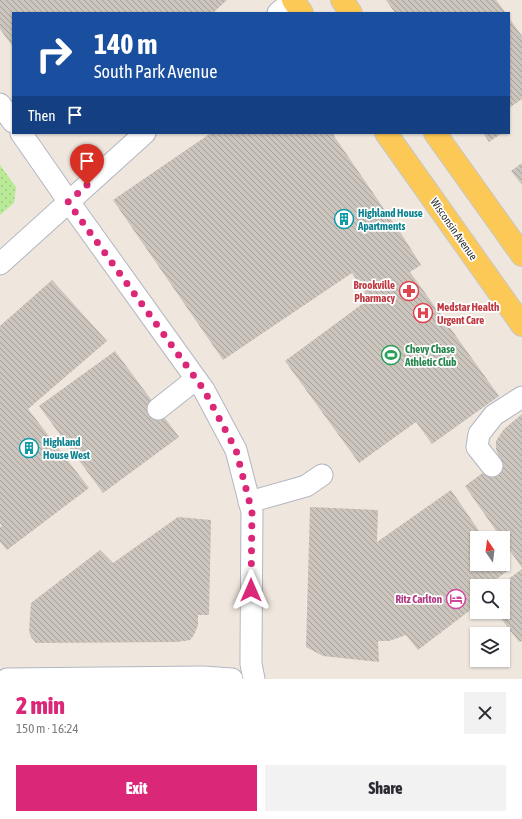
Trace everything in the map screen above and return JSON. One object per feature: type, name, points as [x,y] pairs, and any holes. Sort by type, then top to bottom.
[{"type":"main road","points":[[293,0],[301,12]]},
{"type":"main road","points":[[342,0],[350,12]]},
{"type":"main road","name":"Wisconsin Avenue","points":[[387,134],[522,325]]},
{"type":"main road","points":[[436,134],[522,255]]},
{"type":"street","points":[[279,12],[293,0]]},
{"type":"street","points":[[0,104],[12,121]]},
{"type":"street","points":[[22,134],[68,202],[204,390],[236,450],[252,512],[251,664],[254,679]]},
{"type":"street","points":[[0,264],[143,134]]},
{"type":"street","points":[[158,409],[196,379]]},
{"type":"street","points":[[492,466],[477,447],[479,434],[494,415],[522,397]]},
{"type":"street","points":[[249,502],[306,486],[322,475]]},
{"type":"street","points":[[7,679],[232,679]]},
{"type":"green space","points":[[0,165],[16,187],[14,203],[0,215]]},
{"type":"building","points":[[0,0],[227,0],[214,12],[12,12],[12,46],[0,29]]},
{"type":"building","points":[[386,0],[496,0],[505,12],[394,12]]},
{"type":"building","points":[[510,19],[522,36],[522,99],[510,107]]},
{"type":"building","points":[[210,134],[333,134],[421,265],[410,272],[499,396],[432,444],[416,422],[359,463],[285,361],[369,299],[352,273],[223,360],[113,200]]},
{"type":"building","points":[[484,134],[501,134],[489,142]]},
{"type":"building","points":[[522,163],[522,185],[511,171]]},
{"type":"building","name":"Highland House West","points":[[52,280],[107,341],[28,409],[89,488],[7,550],[0,542],[0,527],[2,526],[0,523],[0,326]]},
{"type":"building","points":[[115,351],[179,437],[103,493],[39,406]]},
{"type":"building","points":[[522,414],[522,568],[510,551],[510,531],[496,531],[465,486],[500,460],[496,449],[496,441],[504,429]]},
{"type":"building","points":[[451,490],[479,531],[470,531],[470,571],[507,571],[497,579],[470,579],[470,610],[418,650],[406,635],[389,641],[378,641],[379,662],[323,656],[306,647],[310,507],[378,510],[377,542]]},
{"type":"building","points":[[178,517],[211,520],[209,615],[198,615],[198,625],[190,640],[177,642],[36,643],[31,637],[29,631],[31,603],[100,550],[113,563]]},
{"type":"building","points":[[522,569],[522,641],[519,642],[510,630],[510,627],[508,627],[501,619],[510,619],[510,579],[508,579]]},
{"type":"place","name":"Highland House Apartments","points":[[344,219]]},
{"type":"place","name":"Brookville Pharmacy","points":[[409,291]]},
{"type":"place","name":"Medstar Health Urgent Care","points":[[423,313]]},
{"type":"place","name":"Chevy Chase Athletic Club","points":[[391,355]]},
{"type":"place","name":"Highland House West","points":[[29,448]]},
{"type":"place","name":"Ritz Carlton","points":[[456,599]]},
{"type":"route","points":[[87,185],[68,202],[204,390],[236,450],[252,512],[251,590]]}]
